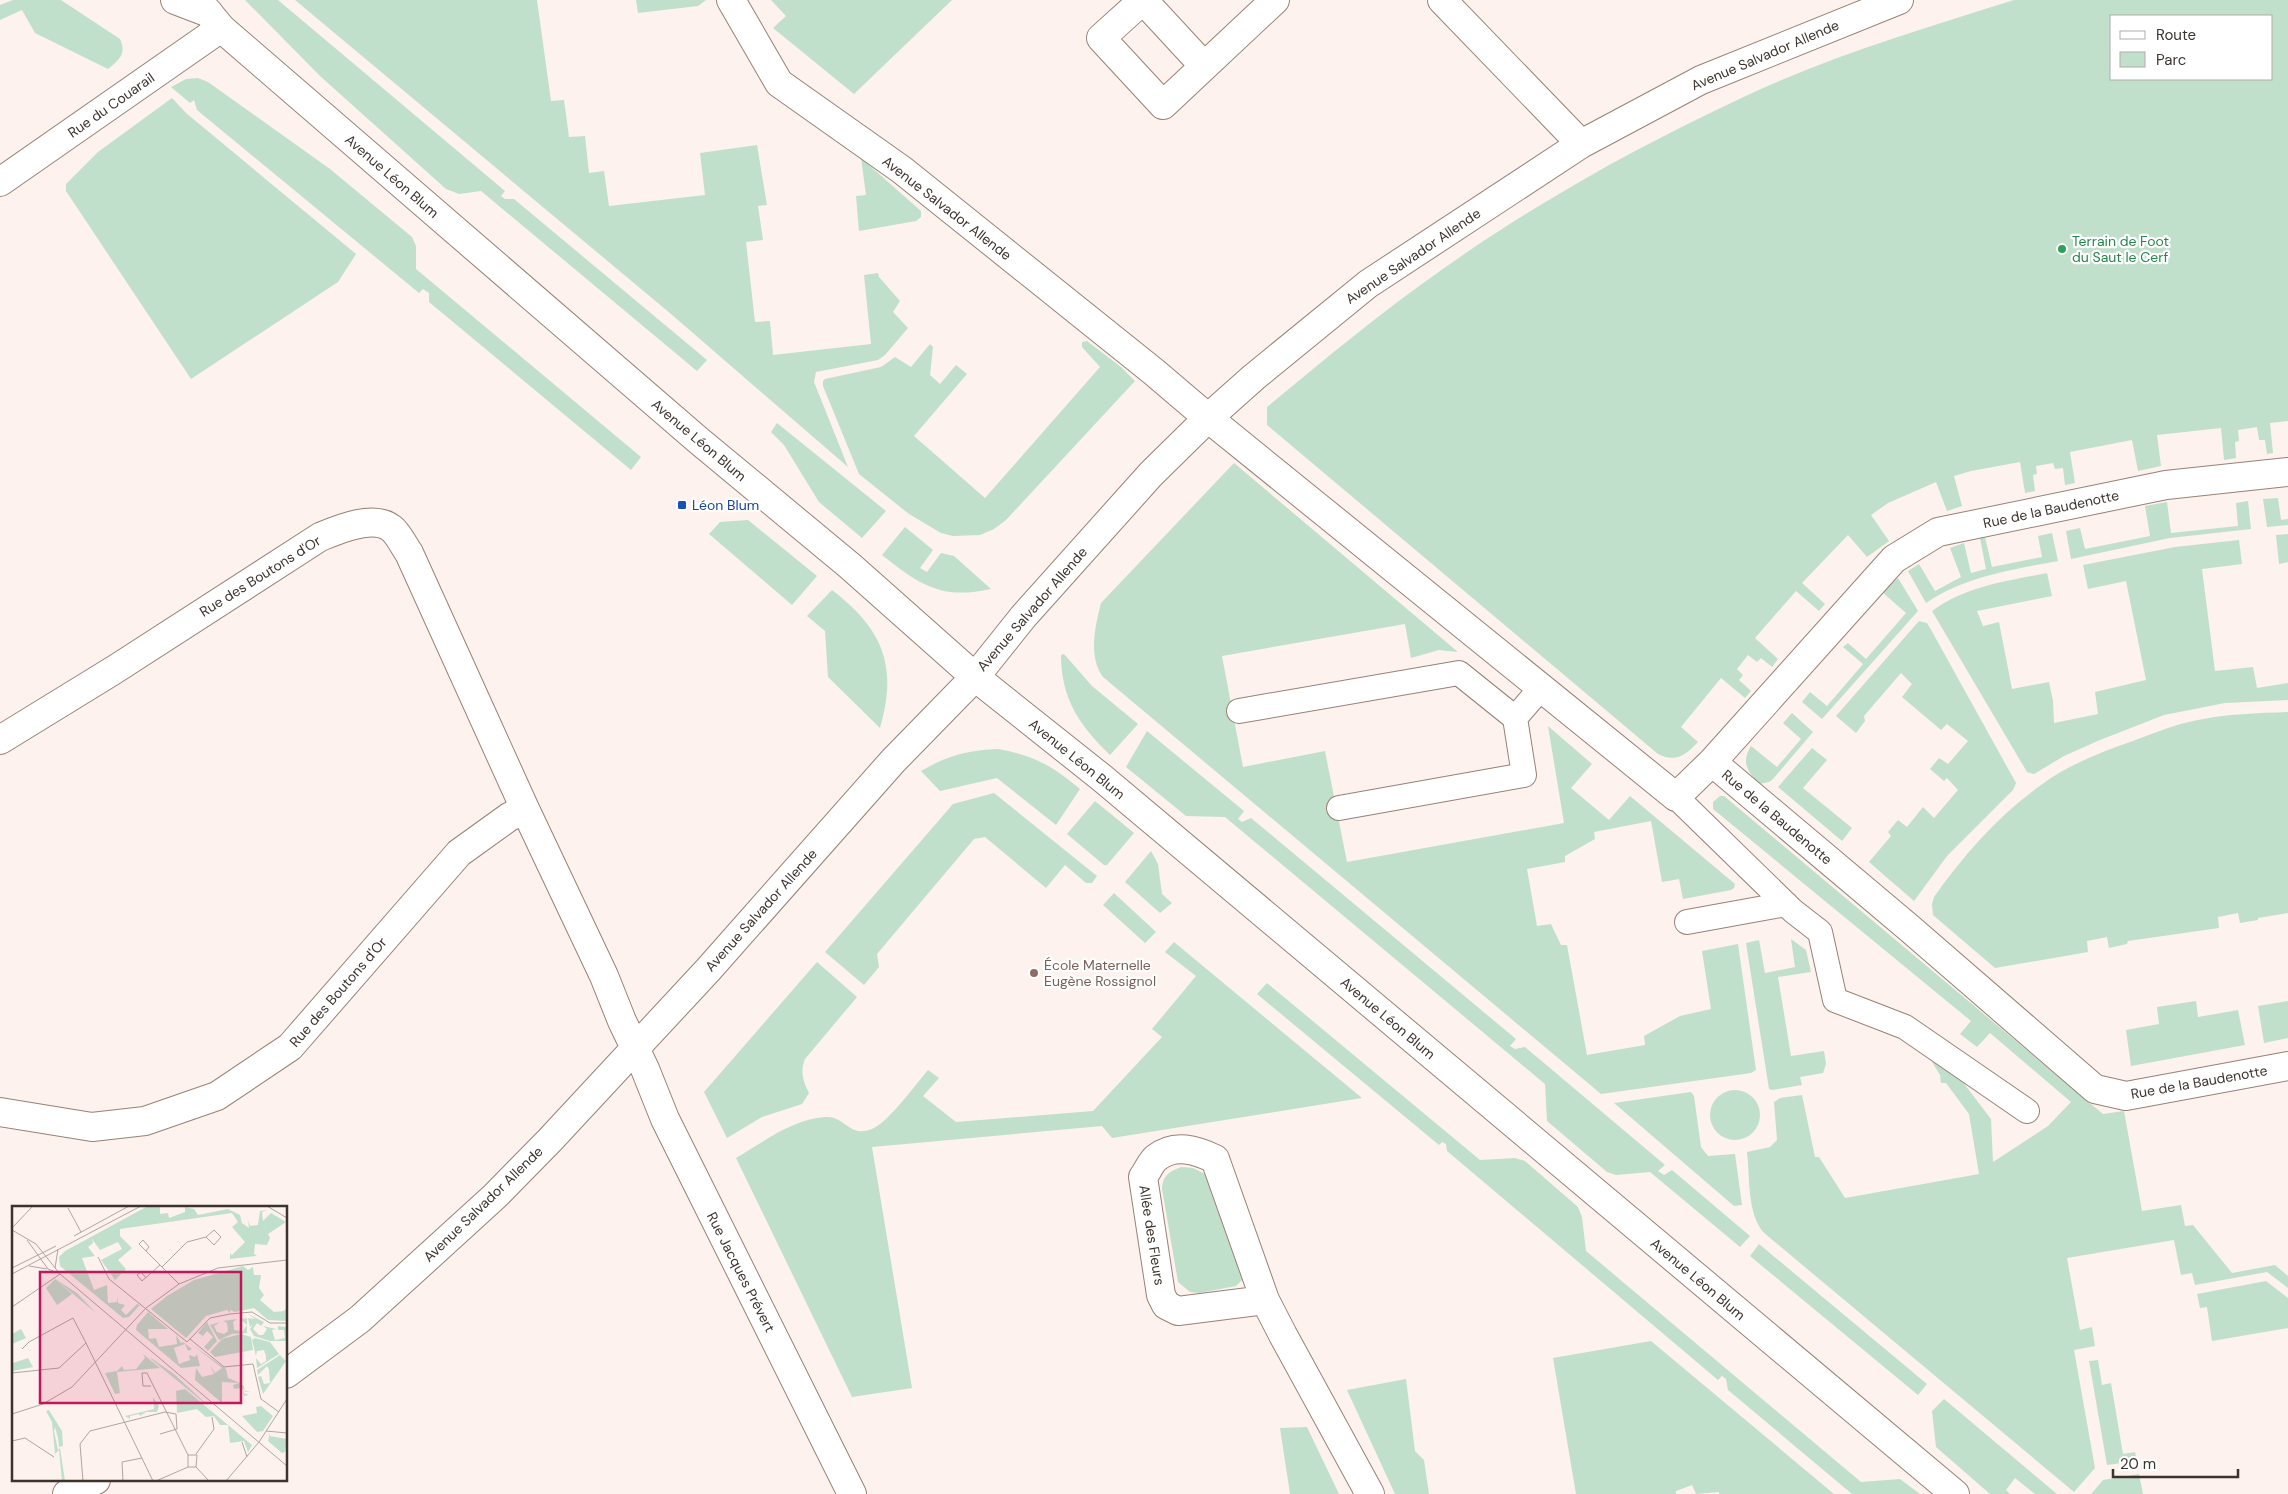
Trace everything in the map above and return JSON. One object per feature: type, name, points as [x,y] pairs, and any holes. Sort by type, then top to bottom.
[{"type":"street","name":"Avenue Léon Blum","points":[[175,0],[210,14],[690,434],[850,566],[974,677],[1102,778],[1955,1494]]},
{"type":"street","name":"Avenue Salvador Allende","points":[[731,0],[779,83],[902,170],[1154,372],[1208,418]]},
{"type":"street","points":[[1204,66],[1275,0]]},
{"type":"street","points":[[1442,0],[1582,144]]},
{"type":"street","name":"Avenue Salvador Allende","points":[[288,1373],[360,1319],[495,1196],[708,970],[893,761],[974,677],[1023,617],[1151,474],[1208,418],[1254,377],[1368,284],[1582,144],[1701,80],[1899,0]]},
{"type":"street","name":"Rue du Couarail","points":[[0,182],[210,14]]},
{"type":"street","points":[[1208,418],[1676,798],[1712,762]]},
{"type":"street","name":"Rue de la Baudenotte","points":[[2288,472],[2166,485],[1938,532],[1894,559],[1712,762],[1886,908],[2094,1089],[2126,1096],[2288,1066]]},
{"type":"street","name":"Rue des Boutons d'Or","points":[[0,740],[114,670],[320,537],[349,526],[372,522],[390,527],[409,553],[636,1048]]},
{"type":"street","name":"Rue des Boutons d'Or","points":[[0,1112],[92,1127],[145,1122],[217,1096],[290,1048],[459,853],[509,817],[525,809]]},
{"type":"street","name":"Rue Jacques Prévert","points":[[636,1048],[664,1119],[852,1494]]},
{"type":"street","name":"Allée des Fleurs","points":[[1265,1300],[1178,1311],[1166,1305],[1161,1295],[1143,1177],[1156,1158],[1172,1150],[1196,1149],[1215,1159],[1265,1300],[1370,1494]]},
{"type":"street","points":[[67,1494],[92,1482]]},
{"type":"lane","points":[[1239,711],[1459,673],[1515,718],[1524,775],[1339,808]]},
{"type":"lane","points":[[1515,718],[1541,688]]},
{"type":"lane","points":[[1676,798],[1786,904],[1820,932],[1835,1000],[1904,1026],[2027,1111]]},
{"type":"lane","points":[[1688,922],[1786,904]]},
{"type":"green space","points":[[13,0],[61,0],[120,39],[123,49],[121,56],[108,69],[35,33],[22,10],[0,20],[0,5]]},
{"type":"green space","points":[[245,0],[278,0],[505,191],[501,196],[505,199],[514,199],[707,360],[697,371],[481,191],[459,194],[446,189],[320,76]]},
{"type":"green space","points":[[295,0],[537,0],[551,101],[564,100],[569,137],[585,136],[589,173],[604,171],[609,206],[705,195],[700,153],[757,145],[767,205],[758,206],[763,240],[746,242],[755,322],[770,321],[773,355],[871,344],[864,275],[878,273],[879,277],[900,301],[893,312],[908,328],[885,355],[878,360],[816,372],[814,382],[848,467],[671,314]]},
{"type":"green space","points":[[636,0],[706,0],[698,6],[638,13]]},
{"type":"green space","points":[[771,0],[952,0],[854,94],[773,28],[786,16]]},
{"type":"green space","points":[[2014,0],[2288,0],[2288,421],[2270,423],[2273,453],[2267,454],[2265,440],[2259,440],[2257,427],[2238,430],[2239,441],[2235,442],[2236,458],[2224,460],[2221,428],[2157,435],[2161,466],[2138,471],[2132,440],[2070,452],[2075,483],[2065,485],[2063,468],[2055,469],[2053,463],[2036,466],[2037,474],[2033,475],[2035,491],[2025,493],[2020,462],[1954,476],[1962,506],[1947,511],[1936,482],[1888,503],[1871,515],[1889,541],[1867,557],[1848,535],[1802,583],[1825,604],[1819,611],[1796,591],[1755,638],[1778,659],[1772,667],[1761,658],[1757,662],[1748,655],[1737,669],[1743,675],[1739,680],[1751,691],[1745,698],[1721,678],[1681,727],[1698,742],[1685,754],[1675,758],[1664,757],[1658,754],[1267,425],[1267,407],[1331,354],[1418,287],[1514,221],[1552,198],[1630,154],[1750,94],[1814,67],[1880,43]]},
{"type":"green space","points":[[198,78],[208,82],[330,169],[412,237],[416,246],[416,269],[641,457],[631,470],[429,302],[429,293],[423,289],[419,293],[197,110],[194,100],[190,103],[171,87],[186,79]]},
{"type":"green space","points":[[172,98],[186,113],[356,254],[338,282],[191,379],[66,191],[66,184],[98,152]]},
{"type":"green space","points":[[861,158],[921,211],[921,217],[916,221],[859,231],[856,196],[866,195]]},
{"type":"green space","points":[[1087,341],[1121,367],[1135,381],[1006,520],[994,529],[980,535],[953,536],[941,533],[909,514],[859,474],[823,386],[825,379],[881,367],[895,357],[911,367],[930,344],[933,347],[930,375],[940,384],[956,365],[967,374],[914,436],[985,498],[1100,367],[1082,347],[1082,342]]},
{"type":"green space","points":[[777,423],[886,511],[862,538],[819,502],[784,445],[771,432]]},
{"type":"green space","points":[[1234,463],[1458,652],[1439,650],[1411,658],[1405,624],[1222,656],[1243,767],[1325,751],[1347,862],[1564,823],[1548,726],[1592,764],[1571,788],[1609,820],[1630,796],[1735,884],[1731,890],[1683,899],[1679,879],[1662,882],[1651,821],[1594,832],[1595,839],[1565,856],[1565,862],[1527,869],[1537,926],[1551,924],[1561,945],[1567,945],[1587,1055],[1645,1045],[1644,1036],[1680,1016],[1711,1009],[1702,951],[1738,944],[1756,1070],[1751,1073],[1601,1094],[1103,677],[1098,669],[1094,651],[1095,632],[1101,603]]},
{"type":"green space","points":[[2278,498],[2281,520],[2288,519],[2288,525],[2267,527],[2263,499]]},
{"type":"green space","points":[[2248,501],[2251,529],[2170,538],[2071,559],[2066,531],[2080,528],[2085,549],[2150,536],[2145,506],[2167,502],[2171,533],[2238,526],[2236,503]]},
{"type":"green space","points":[[748,520],[817,576],[792,605],[709,534],[720,522]]},
{"type":"green space","points":[[905,527],[933,550],[920,568],[927,572],[941,553],[954,556],[991,589],[958,593],[945,591],[920,582],[908,575],[882,555]]},
{"type":"green space","points":[[2052,533],[2058,561],[2006,571],[1973,580],[1957,586],[1926,603],[1908,571],[1919,564],[1935,591],[1961,577],[1950,548],[1964,543],[1971,573],[1986,569],[1980,538],[1985,537],[1992,567],[2042,557],[2038,536]]},
{"type":"green space","points":[[2288,534],[2288,562],[2279,564],[2276,535]]},
{"type":"green space","points":[[2239,540],[2242,564],[2202,569],[2215,671],[2253,667],[2257,688],[2288,683],[2288,700],[2225,703],[2164,715],[2064,756],[2034,774],[2027,772],[1932,611],[1973,590],[2047,573],[2052,596],[1977,611],[1983,626],[1999,622],[2012,689],[2049,682],[2053,701],[2054,723],[2098,714],[2095,692],[2146,680],[2126,581],[2088,589],[2083,565],[2175,547]]},
{"type":"green space","points":[[1898,578],[1918,611],[1822,719],[1802,702],[1810,692],[1827,706],[1863,664],[1843,647],[1848,643],[1866,659],[1906,613],[1882,592]]},
{"type":"green space","points":[[832,590],[864,619],[882,650],[886,667],[887,686],[880,728],[828,677],[825,631],[807,616]]},
{"type":"green space","points":[[1919,621],[1927,623],[1930,628],[2016,783],[2013,790],[1947,856],[1914,901],[1869,862],[1891,836],[1888,832],[1898,820],[1907,827],[1923,807],[1934,818],[1958,790],[1947,778],[1944,781],[1930,769],[1939,758],[1948,764],[1968,741],[1947,724],[1941,730],[1902,697],[1912,684],[1901,673],[1864,716],[1865,721],[1856,733],[1836,716]]},
{"type":"green space","points":[[1064,654],[1092,686],[1138,724],[1110,755],[1081,722],[1074,711],[1064,685],[1061,655]]},
{"type":"green space","points":[[2288,712],[2288,913],[2240,923],[2238,913],[2218,917],[2219,928],[2128,941],[2127,944],[2109,948],[2107,937],[2087,941],[2088,952],[1995,968],[1933,915],[1932,904],[1934,897],[1983,836],[2011,809],[2062,771],[2109,750],[2182,724],[2231,715]]},
{"type":"green space","points":[[1792,713],[1813,732],[1773,779],[1759,784],[1751,775],[1747,766],[1746,757],[1748,752],[1751,746],[1777,767],[1801,739],[1783,723]]},
{"type":"green space","points":[[1147,731],[1244,811],[1238,819],[1242,822],[1251,818],[1516,1039],[1510,1046],[1515,1049],[1525,1047],[1665,1165],[1658,1171],[1664,1175],[1672,1170],[1750,1236],[1740,1247],[1650,1172],[1616,1175],[1607,1172],[1547,1121],[1545,1084],[1225,817],[1186,816],[1126,767]]},
{"type":"green space","points":[[1812,748],[1827,760],[1803,788],[1852,828],[1842,841],[1778,787]]},
{"type":"green space","points":[[998,749],[1032,758],[1061,774],[1080,789],[1056,825],[997,778],[940,791],[921,771],[940,761],[958,755]]},
{"type":"green space","points":[[994,793],[1097,876],[1092,883],[1086,883],[1065,865],[1046,888],[985,837],[974,839],[877,954],[879,967],[864,985],[825,952],[953,804]]},
{"type":"green space","points":[[1720,796],[1724,796],[2103,1114],[2124,1111],[2142,1211],[2181,1205],[2185,1226],[2193,1225],[2232,1273],[2275,1265],[2288,1276],[2288,1288],[2267,1272],[2195,1285],[2192,1273],[2181,1275],[2174,1240],[2067,1258],[2080,1330],[2092,1327],[2095,1346],[2074,1350],[2095,1468],[2074,1492],[1763,1232],[1754,1215],[1750,1194],[1747,1152],[1770,1147],[1777,1140],[1774,1102],[1780,1098],[1802,1095],[1815,1157],[1819,1157],[1845,1198],[1979,1174],[1969,1114],[1946,1083],[1941,1083],[1940,1075],[1932,1062],[1946,1060],[1991,1119],[1993,1162],[2048,1126],[2071,1102],[1990,1033],[1977,1047],[1960,1034],[1971,1021],[1713,809],[1713,802]]},
{"type":"green space","points":[[1095,801],[1134,833],[1107,865],[1104,865],[1067,834]]},
{"type":"green space","points":[[1151,851],[1158,864],[1162,894],[1172,903],[1160,913],[1125,882]]},
{"type":"green space","points":[[1114,893],[1156,932],[1145,943],[1103,905]]},
{"type":"green space","points":[[1791,939],[1806,950],[1811,972],[1778,977],[1791,1056],[1824,1051],[1826,1064],[1823,1073],[1800,1077],[1802,1085],[1772,1090],[1769,1089],[1746,943],[1759,940],[1765,973],[1795,967]]},
{"type":"green space","points":[[1174,942],[1362,1098],[1112,1138],[1102,1126],[872,1147],[912,1388],[852,1397],[736,1158],[779,1132],[813,1119],[832,1117],[859,1131],[874,1128],[895,1110],[928,1070],[939,1078],[923,1096],[956,1122],[1093,1111],[1162,1037],[1152,1029],[1196,976],[1165,952]]},
{"type":"green space","points":[[817,962],[857,997],[805,1059],[803,1076],[809,1093],[802,1104],[762,1117],[727,1138],[704,1092]]},
{"type":"green space","points":[[1267,983],[1480,1160],[1515,1158],[1525,1161],[1578,1207],[1582,1217],[1586,1251],[1861,1482],[1900,1479],[1920,1494],[1852,1494],[1728,1390],[1726,1379],[1722,1376],[1718,1380],[1447,1151],[1446,1144],[1442,1142],[1439,1145],[1257,994]]},
{"type":"green space","points":[[2196,1001],[2198,1017],[2238,1010],[2245,1045],[2131,1066],[2126,1030],[2159,1024],[2157,1007]]},
{"type":"green space","points":[[2288,1001],[2288,1038],[2264,1043],[2258,1006]]},
{"type":"green space","points":[[1740,1090],[1753,1097],[1759,1105],[1759,1125],[1753,1133],[1745,1139],[1730,1140],[1717,1133],[1711,1125],[1710,1110],[1717,1097],[1725,1091]]},
{"type":"green space","points":[[1691,1092],[1694,1096],[1701,1147],[1708,1156],[1735,1154],[1742,1205],[1734,1206],[1614,1103]]},
{"type":"green space","points":[[1181,1167],[1193,1168],[1205,1174],[1243,1260],[1246,1276],[1236,1286],[1199,1293],[1190,1292],[1178,1282],[1162,1189],[1167,1175]]},
{"type":"green space","points":[[1759,1244],[1927,1384],[1918,1395],[1750,1256]]},
{"type":"green space","points":[[2266,1281],[2288,1298],[2288,1328],[2212,1341],[2207,1307],[2200,1308],[2197,1294]]},
{"type":"green space","points":[[1651,1341],[1834,1494],[1719,1494],[1719,1492],[1696,1494],[1692,1485],[1676,1491],[1676,1494],[1576,1494],[1553,1358]]},
{"type":"green space","points":[[2098,1360],[2102,1385],[2111,1383],[2123,1454],[2135,1452],[2137,1461],[2107,1465],[2089,1361]]},
{"type":"green space","points":[[1406,1379],[1415,1451],[1424,1460],[1429,1494],[1395,1494],[1347,1390]]},
{"type":"green space","points":[[1944,1399],[2057,1494],[2035,1494],[2015,1478],[2006,1490],[2010,1494],[1990,1494],[1936,1447],[1932,1411]]},
{"type":"green space","points":[[1307,1427],[1339,1494],[1290,1494],[1280,1428]]},
{"type":"green space","points":[[2139,1474],[2143,1494],[2091,1494],[2103,1480]]},
{"type":"place","name":"Terrain de Foot du Saut le Cerf","points":[[2062,249]]},
{"type":"place","name":"Léon Blum","points":[[682,505]]},
{"type":"place","name":"École Maternelle Eugène Rossignol","points":[[1034,973]]}]
